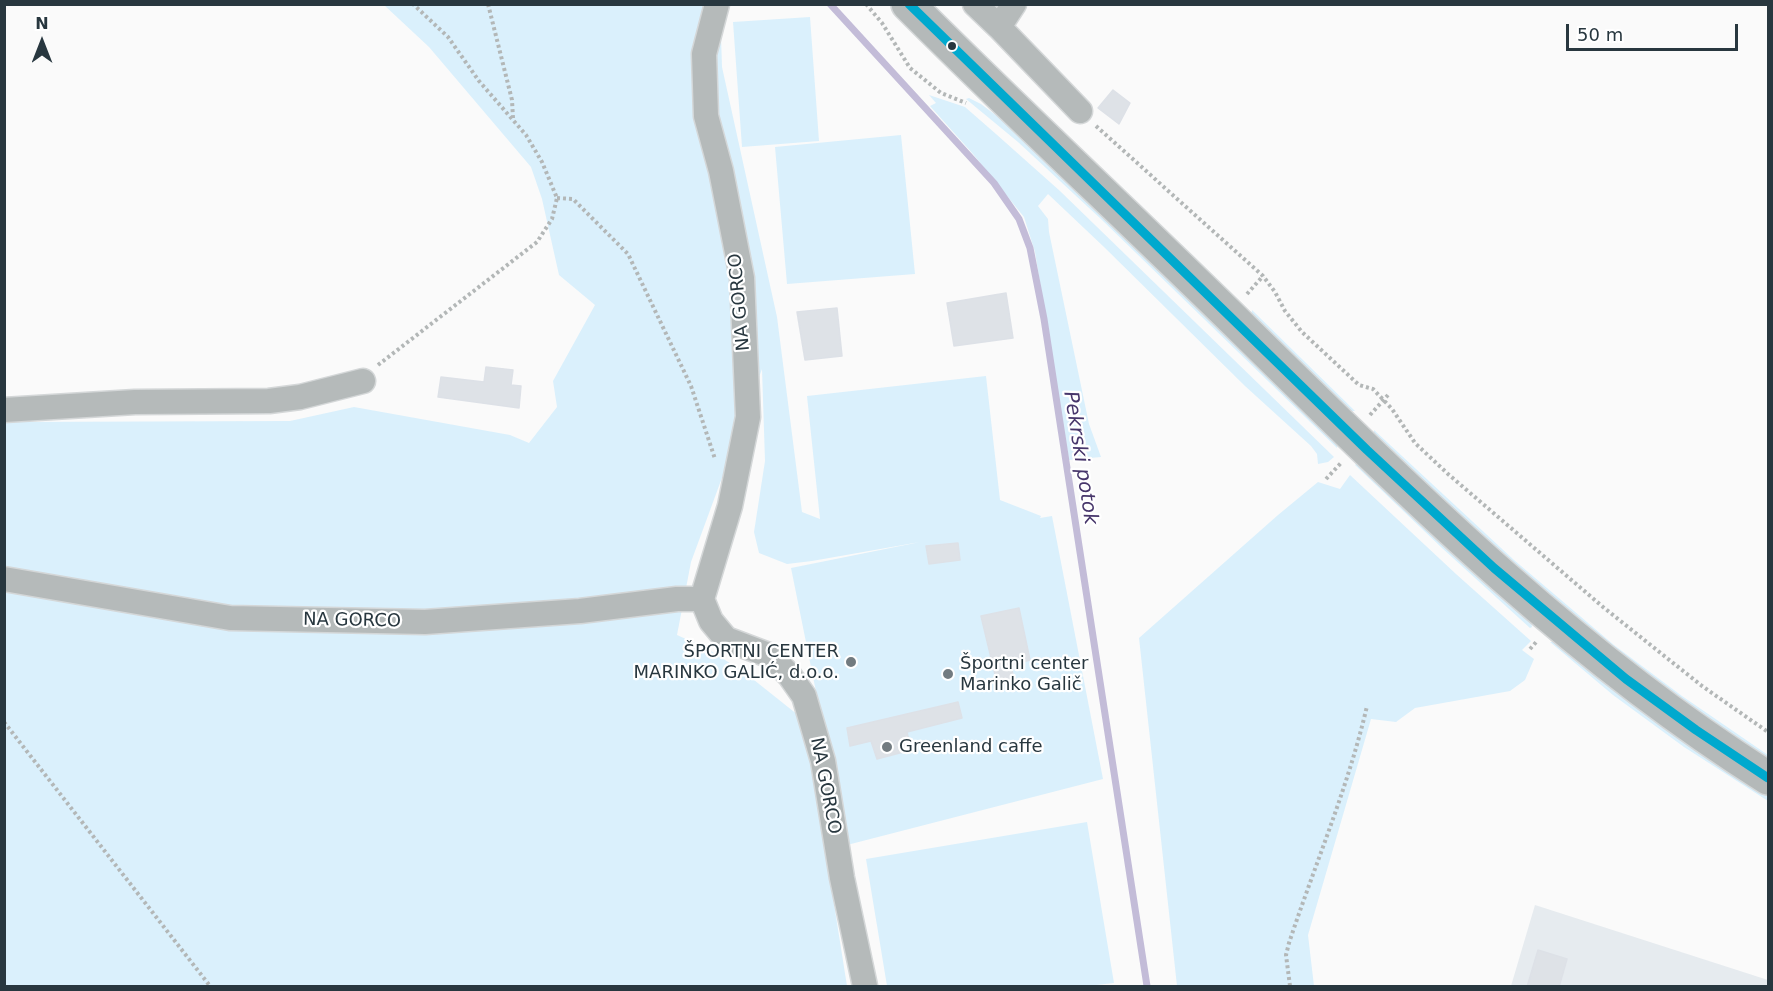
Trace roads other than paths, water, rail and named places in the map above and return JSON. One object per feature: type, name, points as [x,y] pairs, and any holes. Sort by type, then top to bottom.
[{"type":"main road","points":[[908,4],[1349,434],[1483,560],[1596,657],[1661,706],[1768,778]]},
{"type":"street","name":"NA GORCO","points":[[717,4],[704,54],[706,116],[721,171],[742,278],[748,417],[730,506],[702,599],[711,621],[726,639],[771,656],[790,676],[804,696],[823,762],[842,878],[865,987]]},
{"type":"street","points":[[975,4],[1080,111]]},
{"type":"street","points":[[999,27],[1014,4]]},
{"type":"street","points":[[4,410],[135,402],[269,400],[300,397],[363,381]]},
{"type":"street","name":"NA GORCO","points":[[4,579],[230,618],[425,622],[580,611],[677,599],[702,599]]},
{"type":"waterway","name":"Pekrski potok","points":[[830,4],[994,183],[1019,219],[1030,248],[1044,319],[1147,986]]},
{"type":"place","name":"ŠPORTNI CENTER MARINKO GALIĆ, d.o.o.","points":[[851,662]]},
{"type":"place","name":"Športni center Marinko Galič","points":[[948,674]]},
{"type":"place","name":"Greenland caffe","points":[[887,747]]}]
